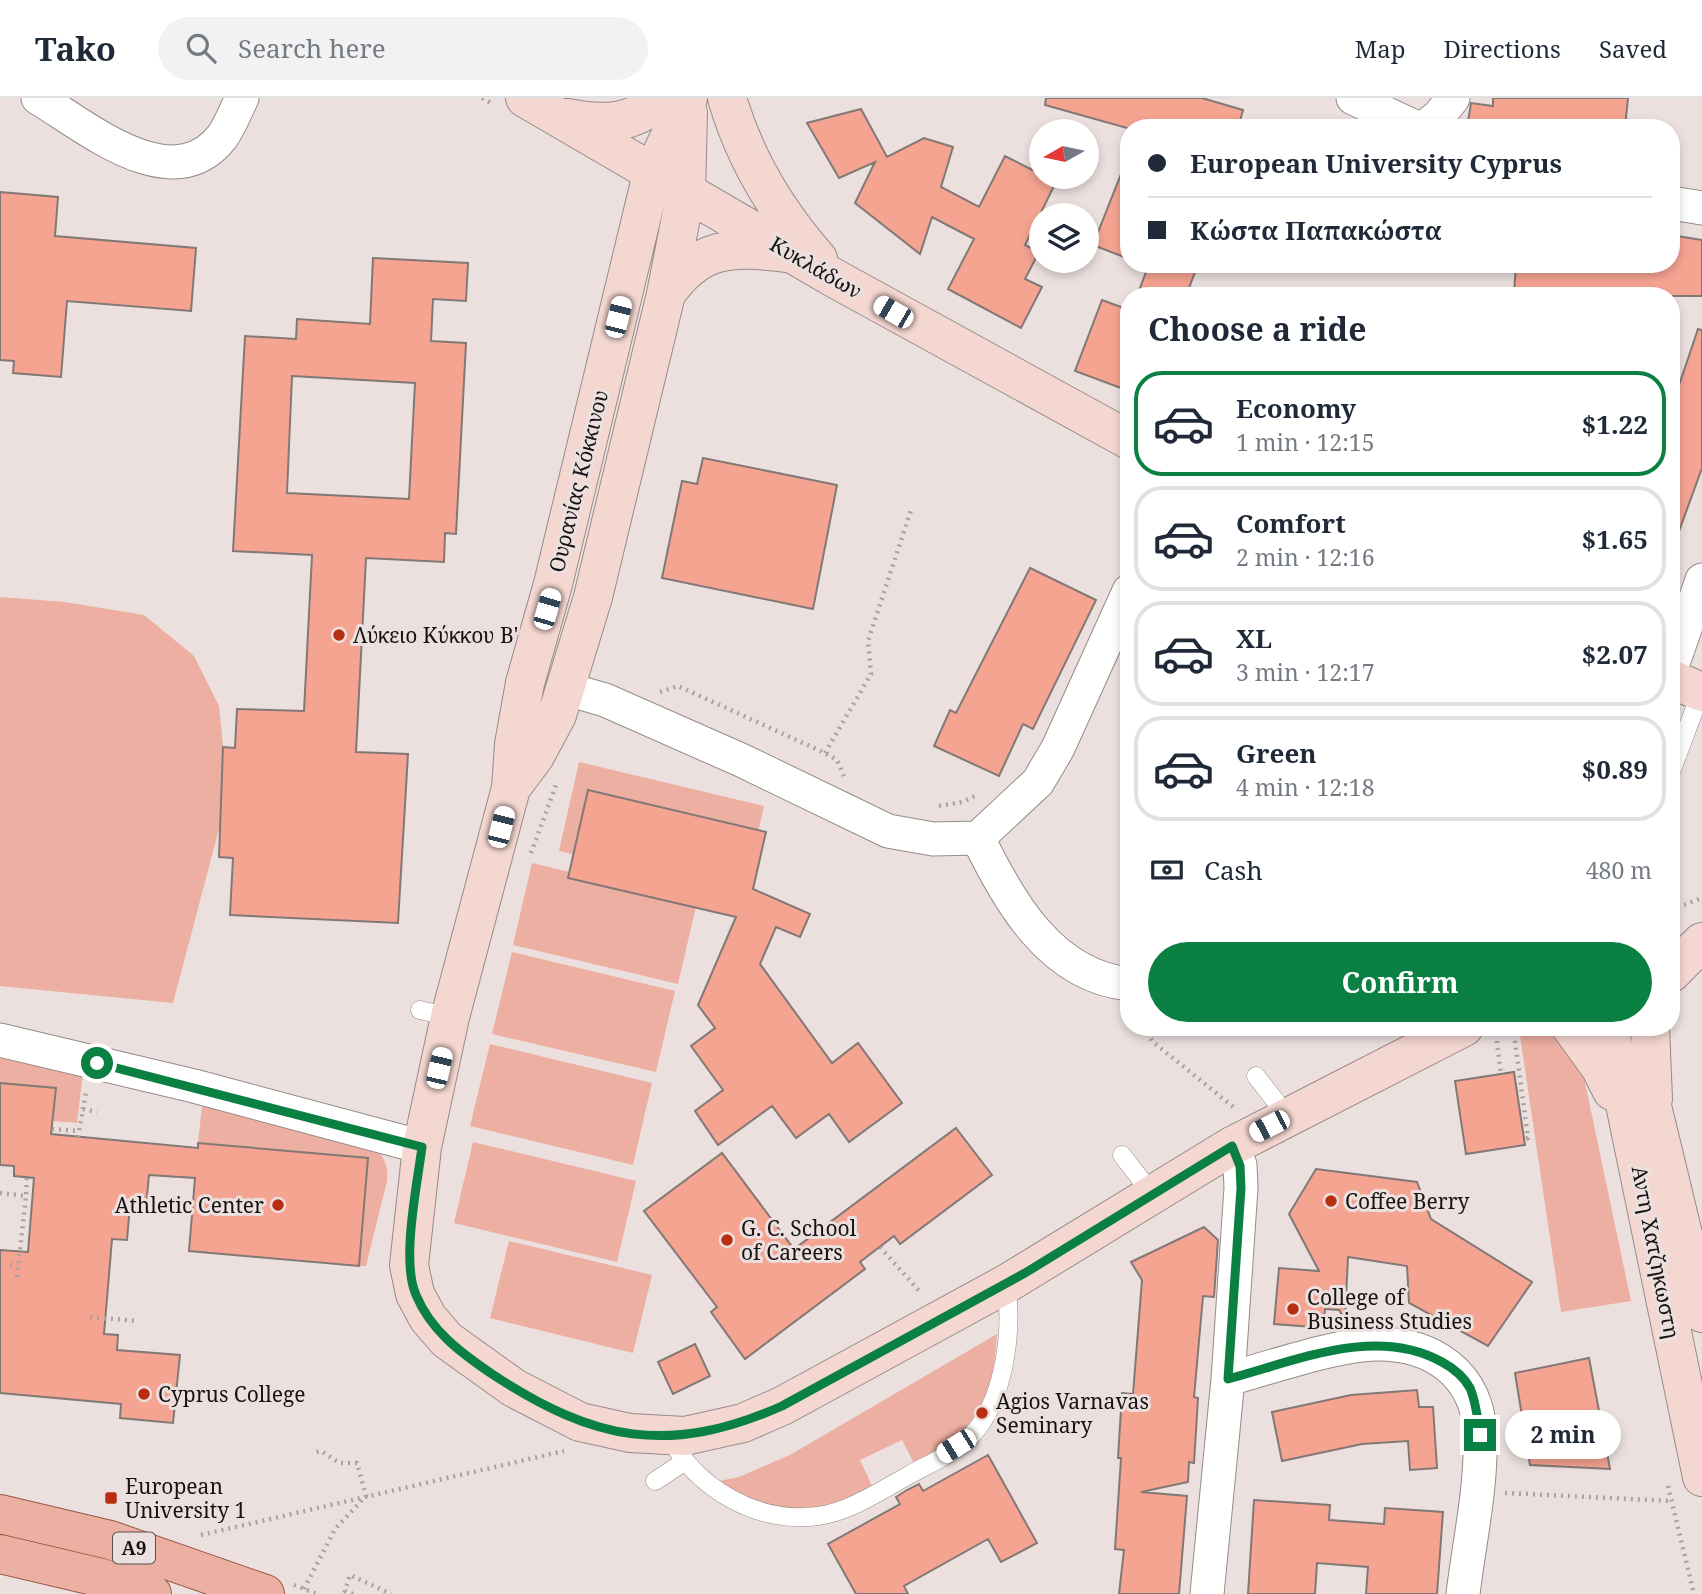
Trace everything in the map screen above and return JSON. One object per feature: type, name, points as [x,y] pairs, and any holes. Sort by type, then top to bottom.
[{"type":"main road","points":[[528,109],[594,122],[616,122],[643,113],[661,98]]},
{"type":"main road","name":"Ουρανίας Κόκκινου","points":[[688,98],[652,173],[554,584],[526,683],[514,744],[511,788],[435,1013],[409,1265],[415,1294],[428,1318],[447,1340],[574,1436],[630,1433],[676,1449],[711,1432],[782,1406],[1006,1284],[1152,1194],[1235,1128],[1288,1117],[1462,1039]]},
{"type":"main road","name":"Ουρανίας Κόκκινου","points":[[511,788],[545,739],[567,689],[623,478],[666,294],[686,192],[688,98]]},
{"type":"main road","points":[[727,98],[744,149],[762,186],[834,278]]},
{"type":"main road","name":"Κυκλάδων","points":[[528,109],[652,173],[834,278],[1120,435]]},
{"type":"main road","points":[[666,294],[688,265],[706,257],[748,250],[792,253]]},
{"type":"main road","points":[[1680,682],[1702,692]]},
{"type":"main road","points":[[1680,941],[1702,934]]},
{"type":"main road","points":[[1680,964],[1702,942]]},
{"type":"main road","points":[[1578,1036],[1600,1067],[1642,1113]]},
{"type":"main road","name":"Αντη Χατζηκωστη","points":[[1612,1036],[1642,1113],[1702,1313]]},
{"type":"main road","name":"Αντη Χατζηκωστη","points":[[1630,1036],[1702,1477]]},
{"type":"main road","points":[[1642,1113],[1649,1036]]},
{"type":"main road","name":"A9","points":[[0,1514],[110,1540],[265,1594]]},
{"type":"main road","name":"A9","points":[[0,1554],[102,1578],[152,1594]]},
{"type":"street","points":[[38,98],[136,156],[159,162],[182,161],[204,153],[222,137],[242,98]]},
{"type":"street","points":[[1353,98],[1398,119]]},
{"type":"street","points":[[1435,119],[1452,98]]},
{"type":"street","points":[[1680,204],[1702,208]]},
{"type":"street","points":[[1680,643],[1702,580]]},
{"type":"street","points":[[567,689],[605,700],[741,760],[888,831],[933,839],[978,838],[1038,782],[1058,748],[1120,611]]},
{"type":"street","points":[[978,838],[995,873],[1024,919],[1058,954],[1095,978],[1120,982]]},
{"type":"street","points":[[0,1040],[194,1086],[422,1147]]},
{"type":"street","points":[[1207,1594],[1228,1379],[1241,1188],[1235,1128]]},
{"type":"street","points":[[1228,1379],[1304,1358],[1372,1344],[1406,1346],[1436,1358],[1462,1377],[1475,1405],[1480,1435],[1463,1594]]},
{"type":"lane","points":[[1680,749],[1702,692]]},
{"type":"lane","points":[[1256,1076],[1288,1117]]},
{"type":"lane","points":[[1122,1155],[1152,1194]]},
{"type":"lane","points":[[655,1481],[676,1449],[698,1478],[724,1496],[754,1509],[780,1516],[819,1516],[847,1507],[910,1475],[971,1437],[984,1420],[1006,1347],[1009,1303],[1006,1284]]},
{"type":"path","points":[[482,98],[528,109]]},
{"type":"path","points":[[825,753],[871,674],[868,641],[911,510]]},
{"type":"path","points":[[650,693],[678,686],[825,753],[837,760],[846,780]]},
{"type":"path","points":[[936,807],[962,802],[981,794]]},
{"type":"path","points":[[1680,907],[1702,898]]},
{"type":"path","points":[[1149,1036],[1235,1128]]},
{"type":"path","points":[[1514,1036],[1528,1138],[1524,1139]]},
{"type":"path","points":[[1462,1039],[1502,1074]]},
{"type":"path","points":[[52,1129],[79,1134],[86,1088]]},
{"type":"path","points":[[83,1110],[97,1112]]},
{"type":"path","points":[[17,1277],[27,1177]]},
{"type":"path","points":[[0,1193],[26,1196]]},
{"type":"path","points":[[880,1247],[921,1293]]},
{"type":"path","points":[[10,1265],[18,1265]]},
{"type":"path","points":[[90,1317],[138,1321]]},
{"type":"path","points":[[199,1536],[366,1496],[574,1436]]},
{"type":"path","points":[[312,1453],[321,1451],[340,1462],[357,1463],[366,1496]]},
{"type":"path","points":[[1475,1492],[1672,1501]]},
{"type":"path","points":[[304,1589],[335,1529],[366,1496]]},
{"type":"path","points":[[353,1594],[345,1591],[349,1575],[391,1594]]},
{"type":"shaded area","points":[[0,597],[65,602],[144,615],[194,656],[219,706],[228,795],[173,1003],[0,986]]},
{"type":"shaded area","points":[[579,762],[764,806],[744,895],[559,851]]},
{"type":"shaded area","points":[[532,863],[697,902],[678,984],[513,945]]},
{"type":"shaded area","points":[[512,952],[675,991],[656,1072],[492,1034]]},
{"type":"shaded area","points":[[1520,1036],[1562,1036],[1582,1068],[1631,1301],[1561,1312]]},
{"type":"shaded area","points":[[490,1044],[652,1083],[633,1165],[470,1126]]},
{"type":"shaded area","points":[[0,1054],[83,1073],[77,1123],[53,1121],[56,1088],[0,1083]]},
{"type":"shaded area","points":[[202,1106],[365,1143],[376,1149],[387,1168],[387,1181],[366,1266],[359,1266],[368,1158],[198,1143]]},
{"type":"shaded area","points":[[473,1142],[636,1181],[617,1262],[454,1223]]},
{"type":"shaded area","points":[[509,1241],[652,1275],[633,1353],[490,1318]]},
{"type":"shaded area","points":[[997,1334],[989,1389],[979,1416],[971,1427],[957,1441],[916,1467],[902,1440],[860,1460],[874,1490],[844,1505],[782,1513],[714,1482],[739,1477],[790,1455]]},
{"type":"building","points":[[1046,98],[1202,98],[1243,110],[1240,119],[1120,119],[1120,126],[1045,105]]},
{"type":"building","points":[[1493,98],[1628,98],[1626,119],[1468,119],[1471,103],[1493,106]]},
{"type":"building","points":[[861,109],[887,157],[924,138],[953,147],[941,187],[979,207],[1005,156],[1029,168],[1029,189],[1053,189],[1046,203],[1029,203],[1029,237],[1025,245],[1029,247],[1029,271],[1025,279],[1042,287],[1021,328],[948,289],[974,239],[932,217],[920,254],[855,203],[875,162],[839,178],[807,123]]},
{"type":"building","points":[[1120,177],[1120,256],[1099,247],[1099,230]]},
{"type":"building","points":[[0,192],[58,197],[55,236],[196,248],[191,311],[67,301],[61,377],[13,373],[14,361],[0,360]]},
{"type":"building","points":[[1680,236],[1702,240],[1702,296],[1680,296],[1680,287],[1514,287],[1515,273],[1680,273]]},
{"type":"building","points":[[373,258],[468,263],[466,301],[433,299],[431,341],[466,343],[456,534],[445,533],[444,562],[366,558],[356,752],[408,754],[398,923],[230,915],[233,858],[219,857],[223,747],[235,748],[237,709],[304,711],[312,555],[233,551],[245,336],[296,339],[297,319],[370,324]],"holes":[[[292,376],[415,383],[409,499],[287,493]]]},
{"type":"building","points":[[1146,273],[1195,273],[1189,287],[1140,287]]},
{"type":"building","points":[[1102,300],[1120,307],[1120,388],[1075,371]]},
{"type":"building","points":[[1698,329],[1702,330],[1702,468],[1680,528],[1680,382]]},
{"type":"building","points":[[703,458],[837,485],[813,609],[662,578],[682,481],[697,484]]},
{"type":"building","points":[[1030,568],[1096,600],[1033,729],[1023,724],[999,776],[934,746],[950,710],[956,713]]},
{"type":"building","points":[[588,790],[766,832],[753,889],[810,914],[800,937],[776,927],[760,964],[832,1063],[858,1043],[902,1103],[849,1142],[829,1114],[796,1138],[772,1106],[718,1145],[695,1111],[723,1090],[691,1046],[715,1028],[698,1005],[736,917],[568,878]]},
{"type":"building","points":[[1514,1072],[1525,1145],[1466,1154],[1455,1081]]},
{"type":"building","points":[[0,1083],[56,1088],[51,1134],[198,1148],[198,1143],[368,1158],[359,1266],[189,1251],[195,1178],[149,1175],[146,1207],[130,1205],[127,1240],[112,1239],[104,1334],[118,1335],[117,1350],[180,1355],[173,1423],[120,1418],[121,1404],[0,1393],[0,1250],[28,1252],[34,1178],[14,1176],[14,1166],[0,1165]]},
{"type":"building","name":"G. C. School of Careers","points":[[956,1128],[992,1175],[900,1244],[894,1236],[860,1262],[865,1269],[745,1359],[711,1312],[717,1307],[644,1211],[722,1153],[794,1249]]},
{"type":"building","points":[[1316,1169],[1417,1182],[1431,1219],[1532,1282],[1488,1346],[1409,1303],[1407,1266],[1348,1257],[1345,1320],[1339,1310],[1325,1309],[1324,1320],[1313,1319],[1312,1327],[1274,1324],[1279,1268],[1319,1271],[1289,1214]]},
{"type":"building","points":[[1204,1227],[1218,1240],[1214,1297],[1203,1296],[1194,1397],[1198,1398],[1194,1463],[1189,1462],[1188,1482],[1141,1492],[1187,1496],[1179,1594],[1119,1594],[1124,1550],[1115,1549],[1122,1393],[1133,1394],[1142,1280],[1131,1262]]},
{"type":"building","points":[[695,1344],[710,1376],[673,1394],[658,1362]]},
{"type":"building","points":[[1589,1358],[1610,1469],[1530,1465],[1515,1373]]},
{"type":"building","points":[[1417,1390],[1419,1407],[1433,1407],[1437,1468],[1410,1470],[1408,1441],[1362,1444],[1282,1461],[1272,1412],[1351,1395]]},
{"type":"building","points":[[988,1455],[1037,1543],[1001,1562],[988,1539],[904,1586],[908,1594],[856,1594],[828,1544],[900,1504],[896,1497],[907,1490],[919,1484],[923,1491]]},
{"type":"building","points":[[1254,1500],[1330,1505],[1329,1520],[1384,1524],[1385,1508],[1443,1512],[1437,1594],[1366,1594],[1368,1567],[1317,1563],[1315,1594],[1248,1594]]},
{"type":"place","name":"Λύκειο Κύκκου Β'","points":[[339,635]]},
{"type":"place","name":"Coffee Berry","points":[[1331,1201]]},
{"type":"place","name":"Athletic Center","points":[[278,1205]]},
{"type":"place","name":"G. C. School of Careers","points":[[727,1240]]},
{"type":"place","name":"College of Business Studies","points":[[1293,1309]]},
{"type":"place","name":"Cyprus College","points":[[144,1394]]},
{"type":"place","name":"Agios Varnavas Seminary","points":[[982,1413]]},
{"type":"place","name":"European University 1","points":[[111,1498]]},
{"type":"route","points":[[97,1063],[422,1147],[409,1265],[415,1294],[428,1318],[447,1340],[513,1388],[580,1422],[606,1429],[645,1435],[685,1436],[743,1423],[782,1406],[1025,1273],[1232,1146],[1240,1166],[1241,1188],[1228,1379],[1304,1358],[1372,1344],[1406,1346],[1436,1358],[1462,1377],[1469,1387],[1475,1405],[1480,1435]]}]
